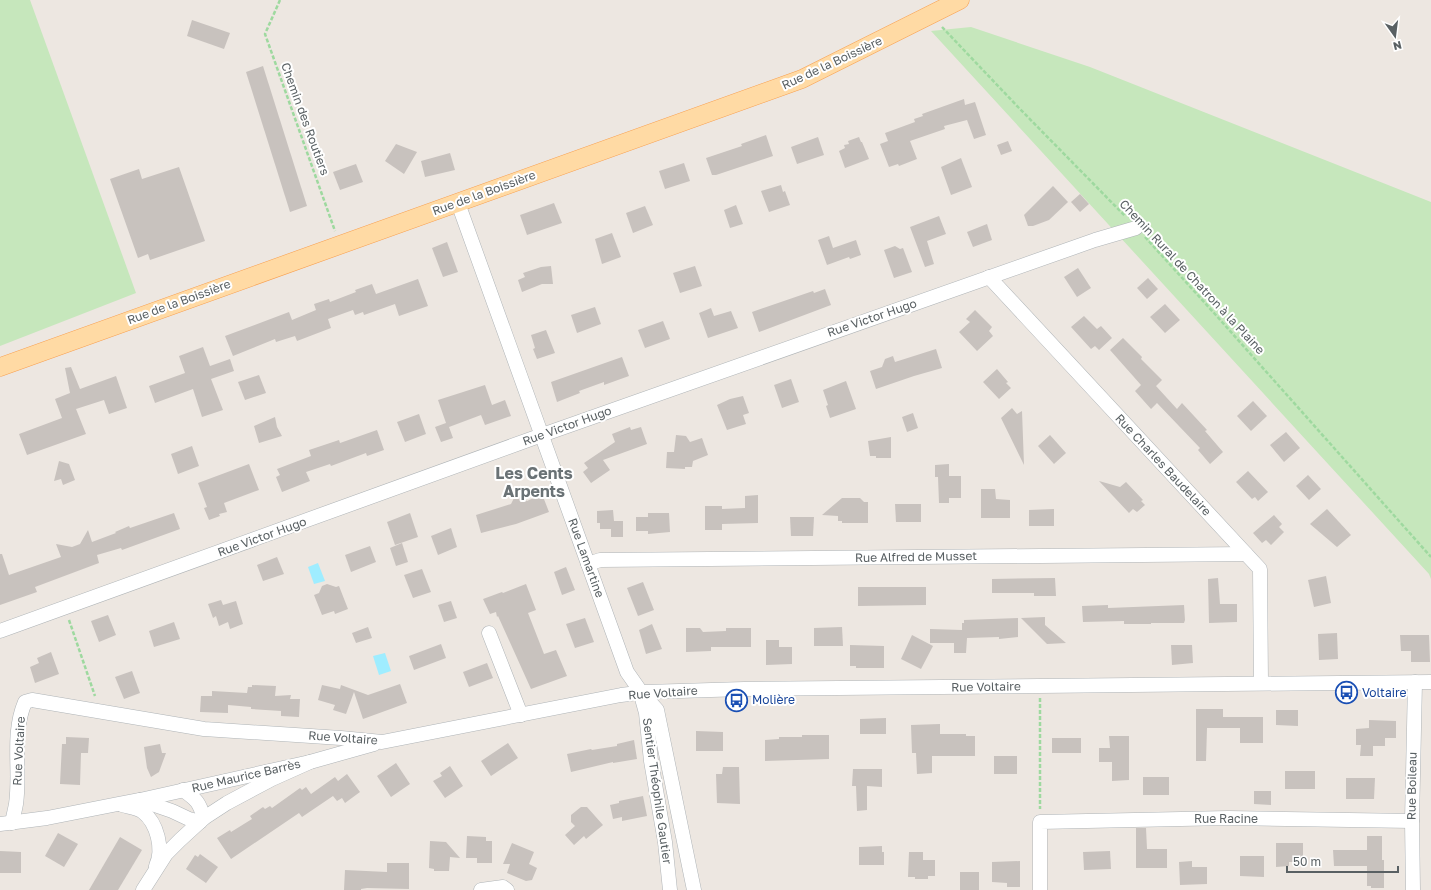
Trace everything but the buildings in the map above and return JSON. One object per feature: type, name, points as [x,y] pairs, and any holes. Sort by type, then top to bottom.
[{"type":"main road","name":"Rue de la Boissière","points":[[0,367],[802,79],[960,0]]},
{"type":"street","name":"Rue Lamartine","points":[[458,203],[627,672],[641,692],[657,710],[694,890]]},
{"type":"street","name":"Rue Victor Hugo","points":[[0,631],[542,435],[1095,240],[1136,228]]},
{"type":"street","name":"Rue Charles Baudelaire","points":[[989,277],[1260,569],[1261,683]]},
{"type":"street","name":"Rue Alfred de Musset","points":[[588,564],[600,560],[1246,554]]},
{"type":"street","points":[[489,633],[521,716]]},
{"type":"street","name":"Rue Boileau","points":[[1413,890],[1412,821],[1415,682]]},
{"type":"street","name":"Rue Voltaire","points":[[6,823],[16,804],[17,734],[19,715],[25,702],[32,700],[204,729],[382,742],[641,692],[744,689],[1431,682]]},
{"type":"street","name":"Sentier Théophile Gautier","points":[[641,692],[646,713],[665,842],[670,890]]},
{"type":"street","points":[[146,885],[166,854],[202,820],[227,803],[310,762],[382,742]]},
{"type":"street","points":[[650,748],[664,746]]},
{"type":"street","name":"Rue Maurice Barrès","points":[[6,823],[47,818],[140,800],[310,762]]},
{"type":"street","name":"Rue Maurice Barrès","points":[[140,800],[172,811],[189,819],[202,820],[200,805],[183,790]]},
{"type":"street","name":"Rue Maurice Barrès","points":[[118,804],[142,811],[151,821],[158,838],[160,852],[158,862],[146,885]]},
{"type":"street","name":"Rue Racine","points":[[1040,822],[1228,818],[1412,821]]},
{"type":"street","points":[[1040,822],[1040,890]]},
{"type":"street","points":[[481,890],[504,887],[507,890]]},
{"type":"path","name":"Chemin des Routiers","points":[[280,0],[265,34],[340,245]]},
{"type":"path","name":"Chemin Rural de Chatron à la Plaine","points":[[931,15],[1136,228],[1214,313],[1431,557]]},
{"type":"path","points":[[65,608],[101,712]]},
{"type":"path","points":[[1040,686],[1040,822]]},
{"type":"green space","points":[[0,0],[30,0],[136,293],[0,346]]},
{"type":"green space","points":[[971,27],[1090,67],[1431,202],[1431,579],[1429,574],[931,31]]},
{"type":"water","points":[[318,563],[325,581],[314,584],[308,567]]},
{"type":"water","points":[[385,653],[391,671],[379,675],[373,656]]},
{"type":"place","name":"Voltaire","points":[[1346,693]]},
{"type":"place","name":"Molière","points":[[736,700]]},
{"type":"district","name":"Les Cents Arpents","points":[[534,482]]}]
